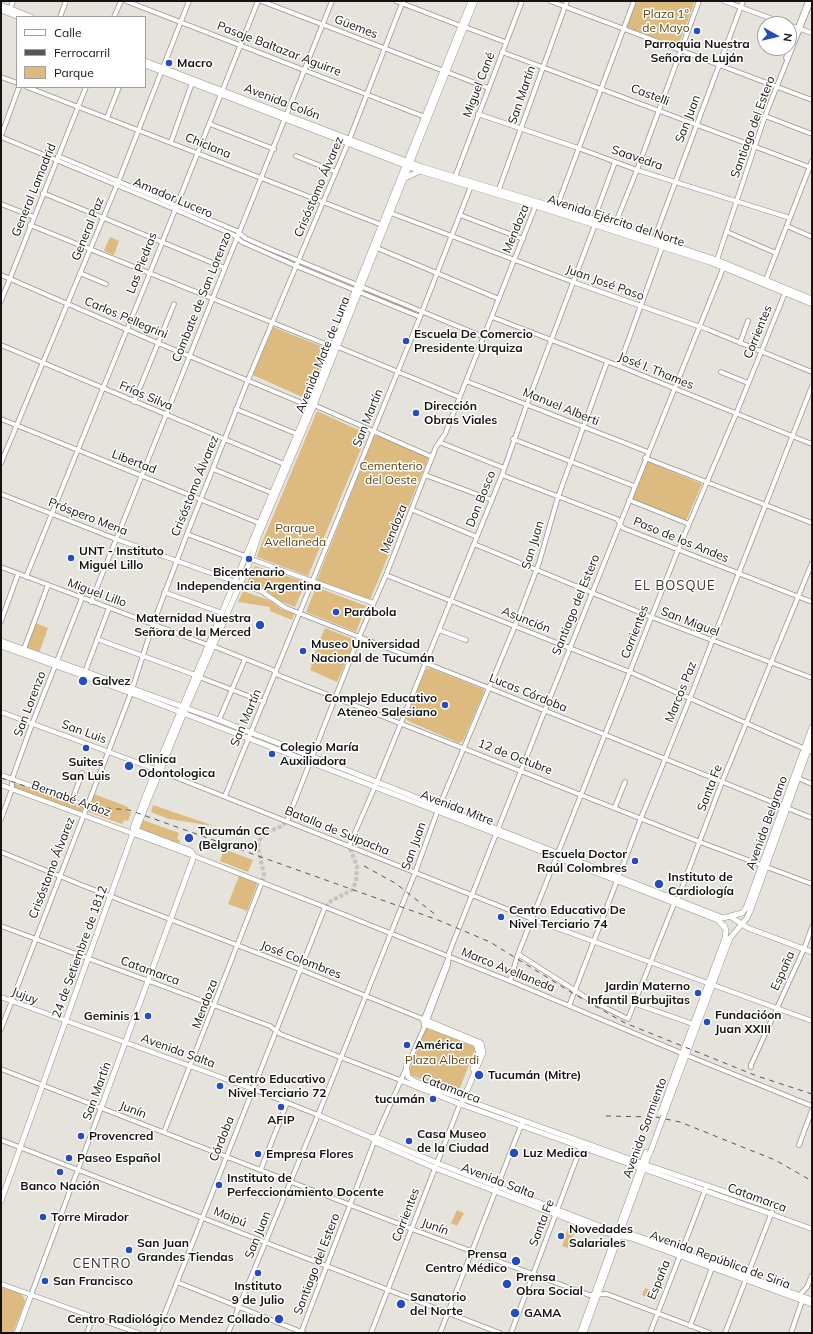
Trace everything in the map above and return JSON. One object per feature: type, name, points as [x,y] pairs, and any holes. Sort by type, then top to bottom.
[{"type":"main road","name":"Avenida Mate de Luna","points":[[360,286],[382,226],[409,164],[463,26],[471,1]]},
{"type":"main road","name":"Avenida Mate de Luna","points":[[463,26],[475,1]]},
{"type":"main road","points":[[1,5],[17,16]]},
{"type":"main road","points":[[1,10],[27,16]]},
{"type":"main road","name":"Avenida Colón","points":[[146,62],[192,83],[222,93]]},
{"type":"main road","name":"Avenida Colón","points":[[146,65],[162,70],[409,164]]},
{"type":"main road","name":"Avenida Mate de Luna","points":[[414,151],[425,117],[445,72]]},
{"type":"main road","points":[[414,151],[421,169],[403,177],[400,166],[395,158],[406,156],[414,151]]},
{"type":"main road","name":"Avenida Ejército del Norte","points":[[409,164],[472,186],[615,226],[662,247],[723,265],[765,282],[812,298]]},
{"type":"main road","name":"Avenida Ejército del Norte","points":[[421,169],[499,189],[538,204]]},
{"type":"main road","name":"Avenida Mate de Luna","points":[[210,645],[222,613],[251,559],[258,537],[357,292],[391,213],[403,177]]},
{"type":"main road","name":"Avenida Ejército del Norte","points":[[595,221],[610,230],[717,260],[723,265]]},
{"type":"main road","name":"Avenida Ejército del Norte","points":[[765,282],[812,304]]},
{"type":"main road","name":"Avenida Mate de Luna","points":[[183,710],[185,698],[197,676],[237,584],[246,556],[284,464],[297,434],[312,406]]},
{"type":"main road","points":[[1,641],[24,649],[56,664],[85,672],[132,691]]},
{"type":"main road","points":[[1,646],[132,691]]},
{"type":"main road","name":"Avenida Mate de Luna","points":[[183,710],[191,696],[197,676]]},
{"type":"main road","name":"Avenida Mitre","points":[[132,691],[250,735],[675,902],[718,920],[725,929]]},
{"type":"main road","points":[[185,698],[180,704],[173,706],[178,720],[195,714],[190,707],[191,696]]},
{"type":"main road","name":"24 de Setiembre de 1812","points":[[1,1201],[110,896],[158,770],[183,710]]},
{"type":"main road","name":"Avenida Mitre","points":[[195,714],[219,720],[250,735]]},
{"type":"main road","name":"Avenida Belgrano","points":[[734,932],[739,923],[747,918],[785,808],[808,750],[812,727]]},
{"type":"main road","name":"Avenida Belgrano","points":[[785,808],[812,739]]},
{"type":"main road","name":"Marco Avellaneda","points":[[135,832],[191,851],[194,856]]},
{"type":"main road","name":"San Martín","points":[[101,1108],[194,856]]},
{"type":"main road","name":"Avenida Belgrano","points":[[730,917],[742,913],[746,908],[764,867]]},
{"type":"main road","name":"Avenida Mitre","points":[[675,902],[720,917],[730,917],[748,928],[812,952]]},
{"type":"main road","name":"Avenida Sarmiento","points":[[684,1054],[693,1024],[711,984],[725,938],[724,923],[730,917]]},
{"type":"main road","points":[[747,918],[746,923],[748,928]]},
{"type":"main road","points":[[725,929],[734,932]]},
{"type":"main road","name":"Avenida Sarmiento","points":[[584,1333],[596,1295],[684,1054],[727,943],[734,932]]},
{"type":"main road","name":"José Colombres","points":[[425,1021],[480,1046]]},
{"type":"main road","name":"Corrientes","points":[[462,1101],[479,1053],[480,1046]]},
{"type":"main road","name":"Catamarca","points":[[406,1065],[410,1079],[462,1101]]},
{"type":"main road","name":"Catamarca","points":[[400,1080],[582,1144],[683,1182],[706,1187]]},
{"type":"main road","name":"Avenida Salta","points":[[318,1115],[436,1166],[618,1234]]},
{"type":"main road","name":"Catamarca","points":[[582,1144],[635,1161],[643,1166],[654,1167],[772,1211]]},
{"type":"main road","points":[[635,1161],[640,1160],[647,1154],[649,1162],[654,1167]]},
{"type":"main road","points":[[623,1222],[627,1231],[632,1237],[622,1239],[615,1243],[607,1231],[615,1229],[623,1222]]},
{"type":"main road","name":"Avenida República de Siria","points":[[618,1234],[632,1237],[680,1254],[800,1298],[812,1304]]},
{"type":"main road","name":"Avenida República de Siria","points":[[680,1254],[712,1268],[745,1278]]},
{"type":"main road","name":"San Martín","points":[[17,1333],[31,1295]]},
{"type":"main road","name":"Avenida Sarmiento","points":[[580,1333],[596,1295]]},
{"type":"main road","name":"Avenida República de Siria","points":[[800,1298],[812,1300]]},
{"type":"street","points":[[9,11],[13,1]]},
{"type":"street","points":[[60,16],[66,1]]},
{"type":"street","points":[[114,16],[121,1]]},
{"type":"street","name":"Pasaje Baltazar Aguirre","points":[[126,1],[425,117]]},
{"type":"street","name":"General Paz","points":[[1,463],[117,185],[189,1]]},
{"type":"street","name":"Güemes","points":[[259,1],[445,72]]},
{"type":"street","name":"Las Piedras","points":[[26,577],[259,1]]},
{"type":"street","name":"Combate de San Lorenzo","points":[[91,602],[306,70],[332,1]]},
{"type":"street","points":[[396,1],[403,2],[506,42]]},
{"type":"street","name":"Miguel Cané","points":[[456,177],[478,114],[522,1]]},
{"type":"street","points":[[550,1],[812,100]]},
{"type":"street","name":"San Martín","points":[[499,189],[567,1]]},
{"type":"street","points":[[556,209],[634,1]]},
{"type":"street","points":[[610,230],[615,226],[637,170],[699,1]]},
{"type":"street","points":[[724,1],[764,16]]},
{"type":"street","name":"San Juan","points":[[653,242],[743,1]]},
{"type":"street","name":"Santiago del Estero","points":[[799,29],[808,1]]},
{"type":"street","name":"Santiago del Estero","points":[[717,260],[765,116],[811,1]]},
{"type":"street","name":"Crisóstomo Álvarez","points":[[1,1029],[132,691],[164,592],[186,534],[272,322],[349,141],[403,2]]},
{"type":"street","points":[[799,29],[812,33]]},
{"type":"street","name":"Castelli","points":[[502,52],[811,167]]},
{"type":"street","points":[[445,72],[488,88]]},
{"type":"street","points":[[1,77],[16,83]]},
{"type":"street","points":[[171,142],[192,83]]},
{"type":"street","points":[[1,136],[19,88]]},
{"type":"street","name":"Chiclana","points":[[30,88],[171,142],[382,226]]},
{"type":"street","name":"General Lamadrid","points":[[1,301],[86,88]]},
{"type":"street","points":[[107,118],[119,88]]},
{"type":"street","name":"Saavedra","points":[[478,114],[637,170],[790,218]]},
{"type":"street","points":[[765,116],[812,134]]},
{"type":"street","points":[[210,124],[274,149]]},
{"type":"street","name":"Amador Lucero","points":[[1,136],[119,180],[238,237],[242,242],[298,261],[422,312]]},
{"type":"street","points":[[296,156],[336,172]]},
{"type":"street","name":"Amador Lucero","points":[[57,158],[117,185],[240,232],[245,238],[296,266],[357,292]]},
{"type":"street","points":[[765,282],[811,167],[812,161]]},
{"type":"street","name":"Don Bosco","points":[[376,784],[502,475],[573,282],[615,162]]},
{"type":"street","points":[[469,181],[472,186]]},
{"type":"street","name":"San Martín","points":[[225,796],[398,372],[472,186]]},
{"type":"street","points":[[492,192],[499,189]]},
{"type":"street","points":[[43,193],[225,268]]},
{"type":"street","points":[[1,204],[34,217]]},
{"type":"street","name":"Mendoza","points":[[287,821],[359,637],[413,510],[432,457],[439,442],[445,434],[514,260],[538,204]]},
{"type":"street","name":"Juan José Paso","points":[[391,213],[740,343],[812,372]]},
{"type":"street","points":[[460,215],[523,239]]},
{"type":"street","points":[[30,225],[459,397]]},
{"type":"street","points":[[787,226],[812,237]]},
{"type":"street","points":[[727,232],[776,253]]},
{"type":"street","points":[[618,366],[662,247]]},
{"type":"street","points":[[377,248],[499,299]]},
{"type":"street","name":"Santiago del Estero","points":[[302,1333],[374,1139],[448,965],[449,957],[497,832],[645,458],[700,328],[723,265]]},
{"type":"street","points":[[80,273],[106,284]]},
{"type":"street","points":[[326,279],[328,273]]},
{"type":"street","name":"Carlos Pellegrini","points":[[1,275],[158,343],[312,406]]},
{"type":"street","points":[[357,292],[420,317]]},
{"type":"street","name":"Corrientes","points":[[510,981],[518,954],[558,856],[651,617],[736,414],[785,292]]},
{"type":"street","points":[[387,304],[390,298]]},
{"type":"street","points":[[134,402],[174,304]]},
{"type":"street","points":[[422,312],[484,337]]},
{"type":"street","name":"José I. Thames","points":[[492,317],[812,444]]},
{"type":"street","points":[[740,343],[748,321]]},
{"type":"street","name":"Frías Silva","points":[[1,345],[284,464]]},
{"type":"street","name":"San Juan","points":[[228,1333],[341,1058],[415,873],[438,809],[515,626],[537,569],[570,462],[607,362]]},
{"type":"street","points":[[721,372],[748,383]]},
{"type":"street","name":"Manuel Alberti","points":[[466,381],[648,452]]},
{"type":"street","name":"Marcos Paz","points":[[569,1006],[641,818],[690,698],[812,386]]},
{"type":"street","points":[[312,406],[432,457]]},
{"type":"street","points":[[236,409],[297,434]]},
{"type":"street","name":"Libertad","points":[[1,419],[259,523]]},
{"type":"street","points":[[514,439],[634,486]]},
{"type":"street","points":[[439,442],[504,468]]},
{"type":"street","points":[[645,458],[765,506],[812,523]]},
{"type":"street","points":[[212,469],[272,493]]},
{"type":"street","points":[[426,475],[492,500]]},
{"type":"street","name":"Paso de los Andes","points":[[502,475],[616,519],[623,528],[812,602]]},
{"type":"street","name":"Próspero Mena","points":[[1,494],[237,584]]},
{"type":"street","points":[[629,500],[689,524]]},
{"type":"street","points":[[413,510],[477,537]]},
{"type":"street","points":[[186,534],[246,556]]},
{"type":"street","name":"San Miguel","points":[[474,544],[712,642],[812,678]]},
{"type":"street","points":[[251,559],[373,603]]},
{"type":"street","name":"Santa Fe","points":[[575,991],[628,1019],[636,1004],[722,782],[812,563]]},
{"type":"street","name":"Miguel Lillo","points":[[1,567],[91,602],[210,645]]},
{"type":"street","points":[[1,621],[18,574]]},
{"type":"street","name":"Asunción","points":[[386,575],[630,672],[808,750]]},
{"type":"street","name":"Lucas Córdoba","points":[[237,584],[261,591],[280,605],[300,614],[606,734],[812,818]]},
{"type":"street","points":[[24,649],[48,585]]},
{"type":"street","points":[[164,592],[222,613]]},
{"type":"street","name":"San Lorenzo","points":[[1,819],[12,789],[12,779],[32,724],[82,598]]},
{"type":"street","points":[[85,672],[109,608]]},
{"type":"street","points":[[439,630],[466,640]]},
{"type":"street","points":[[97,639],[264,702]]},
{"type":"street","name":"12 de Octubre","points":[[210,645],[276,673],[700,842],[812,884]]},
{"type":"street","points":[[219,720],[245,659]]},
{"type":"street","name":"San Luis","points":[[1,712],[158,770]]},
{"type":"street","name":"Batalla de Suipacha","points":[[158,770],[532,920],[812,1021]]},
{"type":"street","points":[[72,801],[82,773]]},
{"type":"street","name":"Bernabé Aráoz","points":[[1,775],[87,806]]},
{"type":"street","points":[[798,778],[812,784]]},
{"type":"street","points":[[614,807],[625,782]]},
{"type":"street","points":[[349,846],[376,784]]},
{"type":"street","name":"Bernabé Aráoz","points":[[1,785],[135,832]]},
{"type":"street","name":"José Colombres","points":[[1,852],[171,920],[300,969],[425,1021]]},
{"type":"street","name":"Marco Avellaneda","points":[[194,856],[510,981],[812,1106]]},
{"type":"street","name":"Mendoza","points":[[164,1132],[262,882]]},
{"type":"street","name":"Córdoba","points":[[157,1333],[275,1030],[325,907]]},
{"type":"street","name":"Catamarca","points":[[1,926],[270,1026],[280,1034],[400,1080]]},
{"type":"street","name":"España","points":[[751,1067],[804,949],[812,927]]},
{"type":"street","points":[[518,954],[575,991]]},
{"type":"street","name":"Jujuy","points":[[1,998],[65,1022]]},
{"type":"street","points":[[636,1004],[693,1024]]},
{"type":"street","name":"Avenida Salta","points":[[65,1022],[191,1066],[318,1115]]},
{"type":"street","name":"Junín","points":[[1,1069],[412,1229],[596,1295],[607,1294],[710,1333]]},
{"type":"street","name":"Corrientes","points":[[371,1333],[462,1101]]},
{"type":"street","points":[[261,1169],[287,1103]]},
{"type":"street","name":"San Martín","points":[[31,1295],[101,1108]]},
{"type":"street","points":[[799,1145],[812,1110]]},
{"type":"street","points":[[440,1333],[522,1123]]},
{"type":"street","name":"Maipú","points":[[1,1140],[500,1333]]},
{"type":"street","name":"Santa Fe","points":[[511,1333],[582,1144]]},
{"type":"street","name":"España","points":[[650,1333],[706,1187]]},
{"type":"street","points":[[725,1333],[772,1211]]},
{"type":"street","name":"Catamarca","points":[[772,1211],[812,1229]]},
{"type":"street","points":[[690,1326],[712,1268]]},
{"type":"street","points":[[790,1333],[800,1298],[806,1290],[812,1275]]},
{"type":"street","points":[[177,1282],[302,1333]]},
{"type":"street","points":[[1,1284],[138,1333]]},
{"type":"street","points":[[87,1333],[94,1317]]},
{"type":"green space","name":"Plaza 1° de Mayo","points":[[635,1],[695,1],[678,46],[625,27]]},
{"type":"green space","points":[[110,237],[119,241],[114,255],[104,251]]},
{"type":"green space","points":[[365,290],[416,311],[415,313],[364,293]]},
{"type":"green space","points":[[273,327],[328,349],[307,399],[253,375]]},
{"type":"green space","name":"Parque Avellaneda","points":[[317,411],[367,434],[308,576],[257,557]]},
{"type":"green space","name":"Cementerio del Oeste","points":[[374,436],[379,436],[427,456],[428,459],[370,600],[317,580]]},
{"type":"green space","points":[[646,461],[702,484],[686,521],[631,498]]},
{"type":"green space","points":[[255,566],[306,582],[295,607],[280,601],[268,592],[246,584]]},
{"type":"green space","points":[[316,587],[366,606],[356,632],[306,612]]},
{"type":"green space","points":[[243,591],[271,601],[281,609],[294,614],[292,620],[270,611],[270,607],[238,602]]},
{"type":"green space","points":[[35,623],[48,628],[39,653],[26,648]]},
{"type":"green space","points":[[325,628],[355,640],[337,682],[310,670],[312,665],[310,664]]},
{"type":"green space","name":"Complejo Educativo Ateneo Salesiano","points":[[430,668],[483,689],[484,692],[463,741],[459,743],[408,721],[406,718],[426,669]]},
{"type":"green space","points":[[10,782],[84,807],[81,812],[10,787]]},
{"type":"green space","points":[[94,794],[128,807],[127,811],[131,812],[128,821],[124,820],[122,824],[88,812]]},
{"type":"green space","points":[[153,805],[214,826],[169,819],[151,812]]},
{"type":"green space","points":[[143,820],[179,833],[177,839],[180,840],[179,844],[140,829]]},
{"type":"green space","points":[[224,849],[253,860],[248,872],[220,861]]},
{"type":"green space","points":[[239,876],[256,883],[257,885],[247,911],[228,904]]},
{"type":"green space","name":"Plaza Alberdi","points":[[426,1028],[476,1047],[458,1093],[408,1074]]},
{"type":"green space","points":[[457,1210],[464,1213],[457,1226],[451,1223]]},
{"type":"green space","points":[[568,1228],[575,1231],[568,1248],[562,1246]]},
{"type":"green space","points":[[1,1286],[21,1294],[24,1298],[25,1302],[13,1333],[1,1333]]},
{"type":"green space","points":[[645,1288],[659,1293],[657,1301],[642,1295]]},
{"type":"tunnel","points":[[262,882],[264,875],[258,847],[260,839],[263,834],[282,826],[287,821]]},
{"type":"tunnel","points":[[325,907],[331,901],[352,890],[356,882],[357,866],[349,846]]},
{"type":"railway","points":[[1,778],[84,806],[129,810],[438,920],[490,942],[574,994],[625,1023],[757,1076],[812,1094]]},
{"type":"railway","points":[[364,866],[395,883],[436,915]]},
{"type":"railway","points":[[606,1116],[656,1117],[680,1122],[775,1160],[812,1181]]},
{"type":"place","name":"Parroquia Nuestra Señora de Luján","points":[[697,31]]},
{"type":"place","name":"Macro","points":[[169,63]]},
{"type":"place","name":"Escuela De Comercio Presidente Urquiza","points":[[406,341]]},
{"type":"place","name":"Dirección Obras Viales","points":[[416,413]]},
{"type":"place","name":"UNT - Instituto Miguel Lillo","points":[[71,558]]},
{"type":"place","name":"Bicentenario Independencia Argentina","points":[[249,559]]},
{"type":"place","name":"Parábola","points":[[336,612]]},
{"type":"place","name":"Maternidad Nuestra Señora de la Merced","points":[[260,625]]},
{"type":"place","name":"Museo Universidad Nacional de Tucumán","points":[[303,651]]},
{"type":"place","name":"Galvez","points":[[83,681]]},
{"type":"place","name":"Complejo Educativo Ateneo Salesiano","points":[[445,705]]},
{"type":"place","name":"Suites San Luis","points":[[86,748]]},
{"type":"place","name":"Colegio María Auxiliadora","points":[[272,754]]},
{"type":"place","name":"Clinica Odontologica","points":[[129,766]]},
{"type":"place","name":"Tucumán CC (Belgrano)","points":[[189,838]]},
{"type":"place","name":"Escuela Doctor Raúl Colombres","points":[[635,861]]},
{"type":"place","name":"Instituto de Cardiología","points":[[659,884]]},
{"type":"place","name":"Centro Educativo De Nivel Terciario 74","points":[[501,917]]},
{"type":"place","name":"Jardin Materno Infantil Burbujitas","points":[[698,993]]},
{"type":"place","name":"Geminis 1","points":[[148,1016]]},
{"type":"place","name":"Fundacióon Juan XXIII","points":[[707,1022]]},
{"type":"place","name":"América","points":[[407,1045]]},
{"type":"place","name":"Tucumán (Mitre)","points":[[479,1075]]},
{"type":"place","name":"Centro Educativo Nivel Terciario 72","points":[[220,1086]]},
{"type":"place","name":"tucumán","points":[[433,1099]]},
{"type":"place","name":"AFIP","points":[[281,1107]]},
{"type":"place","name":"Provencred","points":[[81,1136]]},
{"type":"place","name":"Casa Museo de la Ciudad","points":[[409,1141]]},
{"type":"place","name":"Luz Medica","points":[[514,1153]]},
{"type":"place","name":"Empresa Flores","points":[[258,1154]]},
{"type":"place","name":"Paseo Español","points":[[69,1158]]},
{"type":"place","name":"Banco Nación","points":[[60,1172]]},
{"type":"place","name":"Instituto de Perfeccionamiento Docente","points":[[219,1185]]},
{"type":"place","name":"Torre Mirador","points":[[43,1217]]},
{"type":"place","name":"Novedades Salariales","points":[[561,1236]]},
{"type":"place","name":"San Juan Grandes Tiendas","points":[[129,1250]]},
{"type":"place","name":"Prensa Centro Médico","points":[[516,1261]]},
{"type":"place","name":"Instituto 9 de Julio","points":[[258,1273]]},
{"type":"place","name":"San Francisco","points":[[45,1281]]},
{"type":"place","name":"Prensa Obra Social","points":[[507,1284]]},
{"type":"place","name":"Sanatorio del Norte","points":[[401,1304]]},
{"type":"place","name":"GAMA","points":[[515,1313]]},
{"type":"place","name":"Centro Radiológico Mendez Collado","points":[[279,1319]]},
{"type":"district","name":"EL BOSQUE","points":[[675,586]]},
{"type":"district","name":"CENTRO","points":[[102,1264]]}]
